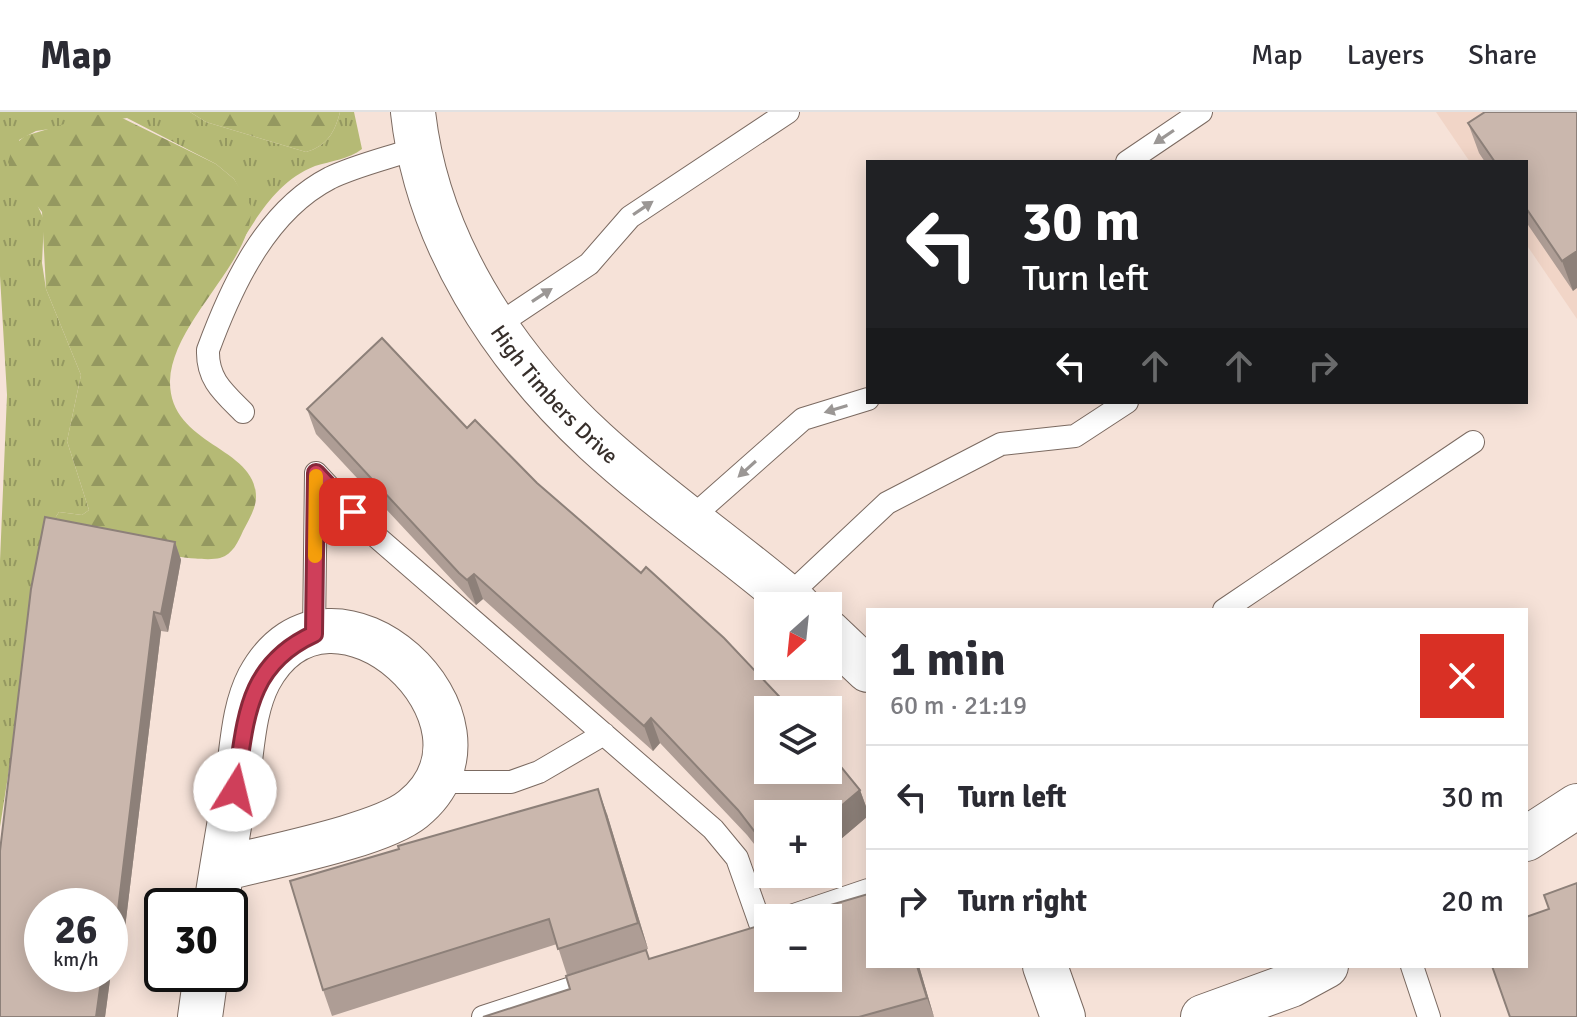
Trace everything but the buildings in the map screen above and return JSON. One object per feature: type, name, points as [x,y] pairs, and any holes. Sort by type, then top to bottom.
[{"type":"street","name":"High Timbers Drive","points":[[415,130],[434,203],[463,272],[526,368],[572,419],[781,592]]},
{"type":"street","points":[[342,630],[390,649],[416,674],[443,723],[445,753],[436,782],[414,809],[383,826],[219,888],[254,692],[261,677],[279,655],[314,634],[342,630]]},
{"type":"street","points":[[842,645],[866,668]]},
{"type":"street","points":[[1528,838],[1577,806]]},
{"type":"street","points":[[1046,968],[1063,1017]]},
{"type":"street","points":[[1203,1017],[1291,985],[1322,968]]},
{"type":"street","points":[[200,1017],[203,992]]},
{"type":"lane","points":[[496,326],[589,264],[630,217],[788,112]]},
{"type":"lane","points":[[1130,160],[1201,112]]},
{"type":"lane","points":[[243,412],[215,384],[208,366],[208,350],[263,237],[294,201],[415,130]]},
{"type":"lane","points":[[691,518],[803,419],[866,400]]},
{"type":"lane","points":[[801,592],[887,503],[1001,444],[1075,436],[1124,404]]},
{"type":"lane","points":[[1227,608],[1473,442]]},
{"type":"lane","points":[[314,634],[316,473],[371,532],[724,841],[744,873],[754,912]]},
{"type":"lane","points":[[436,782],[511,782],[539,772],[604,734]]},
{"type":"lane","points":[[826,904],[866,891]]},
{"type":"lane","points":[[1413,968],[1429,1017]]},
{"type":"lane","points":[[483,1017],[614,974]]},
{"type":"shaded area","points":[[1436,112],[1577,112],[1577,319],[1528,247],[1528,160],[1469,160]]},
{"type":"green space","points":[[0,112],[190,112],[206,122],[306,152],[329,137],[340,112],[354,112],[362,149],[315,166],[292,179],[264,207],[242,241],[251,211],[234,179],[216,164],[127,118],[36,131],[19,140],[44,220],[42,263],[46,289],[81,375],[67,441],[89,510],[82,515],[59,512],[46,532],[0,827],[0,561],[7,395],[0,276]]},
{"type":"green space","points":[[190,112],[340,112],[329,137],[306,152],[206,122]]},
{"type":"green space","points":[[114,114],[216,164],[234,179],[251,206],[249,227],[240,248],[184,336],[174,358],[170,381],[173,403],[183,419],[242,466],[252,480],[256,497],[253,510],[234,547],[220,558],[187,558],[46,532],[59,512],[82,515],[89,510],[67,441],[81,375],[46,289],[42,212],[14,177],[8,162],[13,146],[25,136],[94,115]]},
{"type":"slow traffic","points":[[315,556],[316,476]]},
{"type":"route","points":[[235,790],[248,710],[261,677],[279,655],[314,634],[316,473],[353,512]]}]
